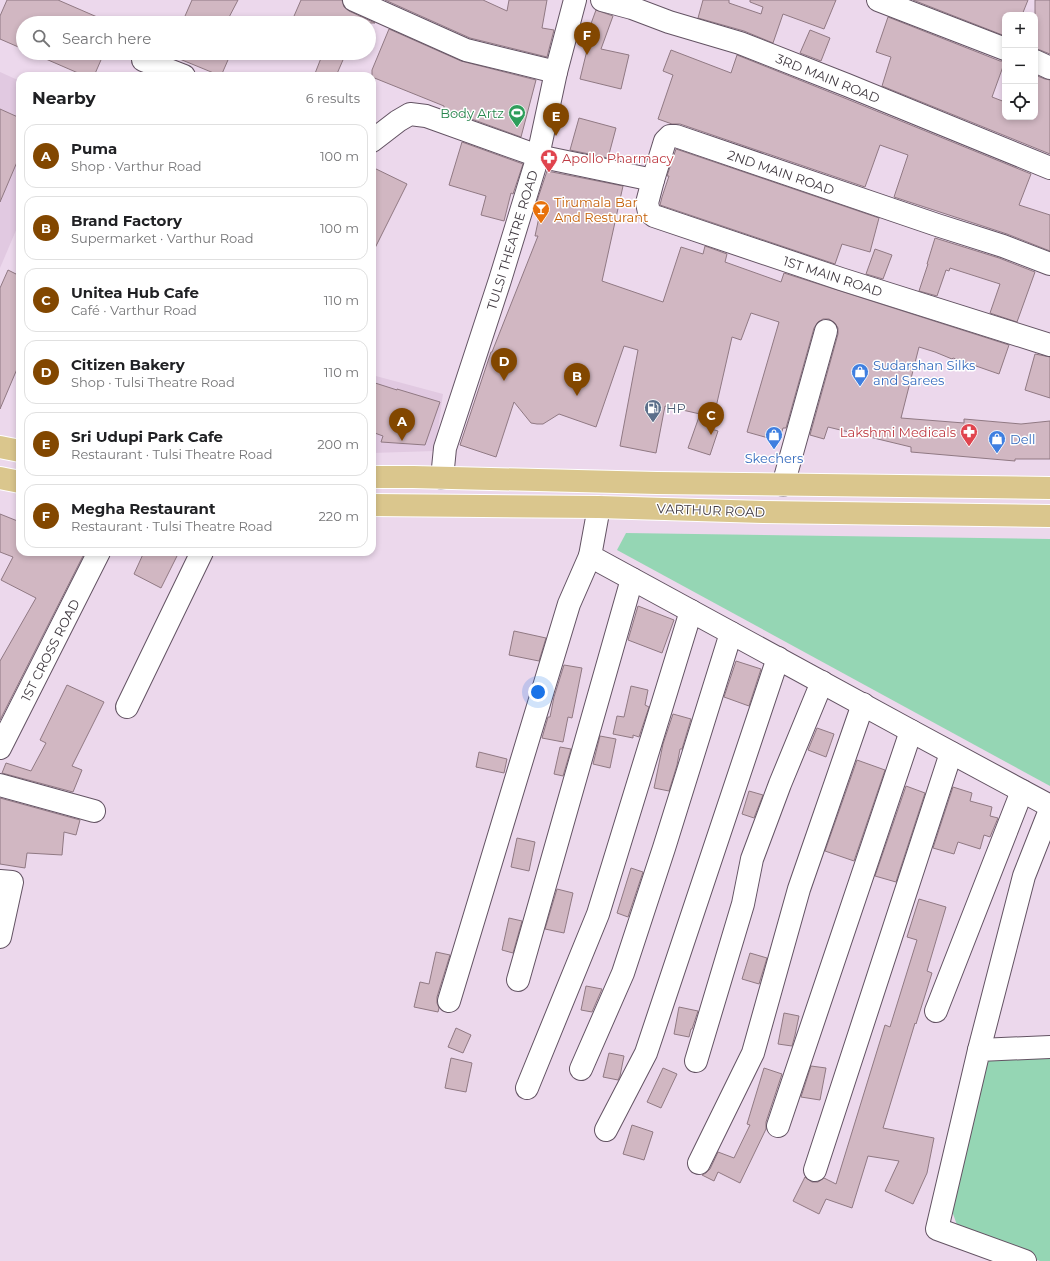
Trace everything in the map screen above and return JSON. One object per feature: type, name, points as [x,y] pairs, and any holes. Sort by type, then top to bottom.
[{"type":"main road","points":[[0,447],[16,451]]},
{"type":"main road","name":"VARTHUR ROAD","points":[[376,477],[783,485],[1050,488]]},
{"type":"main road","points":[[0,478],[16,481]]},
{"type":"main road","points":[[965,486],[965,514]]},
{"type":"main road","name":"VARTHUR ROAD","points":[[376,505],[599,507],[763,512],[1050,516]]},
{"type":"street","points":[[354,0],[466,50],[556,72]]},
{"type":"street","name":"TULSI THEATRE ROAD","points":[[442,478],[446,448],[538,156],[556,72],[575,0]]},
{"type":"street","name":"3RD MAIN ROAD","points":[[602,0],[632,8],[669,22],[740,43],[1050,168]]},
{"type":"street","points":[[878,0],[1002,48]]},
{"type":"street","points":[[143,60],[174,72]]},
{"type":"street","points":[[1038,62],[1050,68]]},
{"type":"street","points":[[376,138],[410,114],[426,116],[538,156],[653,180]]},
{"type":"street","name":"2ND MAIN ROAD","points":[[653,180],[665,141],[670,136],[676,136],[936,225],[1003,246],[1050,264]]},
{"type":"street","name":"1ST MAIN ROAD","points":[[653,180],[647,203],[649,212],[654,216],[841,279],[1050,345]]},
{"type":"street","points":[[783,485],[826,331]]},
{"type":"street","points":[[449,1001],[569,604],[590,556],[599,507]]},
{"type":"street","name":"1ST CROSS ROAD","points":[[0,748],[97,556]]},
{"type":"street","points":[[127,707],[200,556]]},
{"type":"street","points":[[590,556],[731,634],[1050,806]]},
{"type":"street","points":[[518,980],[632,579]]},
{"type":"street","points":[[527,1088],[598,914],[691,611]]},
{"type":"street","points":[[581,1069],[623,973],[731,634]]},
{"type":"street","points":[[606,1130],[646,1053],[778,658]]},
{"type":"street","points":[[696,1061],[743,904],[752,859],[780,784],[822,682]]},
{"type":"street","points":[[699,1164],[753,1053],[799,889],[863,704]]},
{"type":"street","points":[[778,1126],[911,731]]},
{"type":"street","points":[[815,1170],[951,753]]},
{"type":"street","points":[[0,785],[94,811]]},
{"type":"street","points":[[936,1011],[1022,791]]},
{"type":"street","points":[[1026,1261],[937,1229],[979,1050],[1024,876],[1050,810]]},
{"type":"street","points":[[0,881],[12,882],[0,937]]},
{"type":"street","points":[[979,1050],[1050,1048]]},
{"type":"shaded area","points":[[0,72],[16,79],[16,230],[0,268]]},
{"type":"shaded area","points":[[376,376],[443,394],[435,451],[376,453]]},
{"type":"green space","points":[[626,533],[1050,539],[1050,786],[617,550]]},
{"type":"green space","points":[[985,1053],[1050,1055],[1050,1261],[1040,1261],[959,1231],[950,1205]]},
{"type":"building","points":[[7,0],[58,0],[95,16],[16,16],[16,46],[0,39],[0,16]]},
{"type":"building","points":[[192,0],[238,0],[230,16],[185,16]]},
{"type":"building","points":[[301,0],[342,0],[344,7],[360,16],[294,16]]},
{"type":"building","points":[[385,0],[483,0],[507,11],[509,0],[547,0],[542,28],[554,30],[547,57],[470,38]]},
{"type":"building","points":[[703,0],[729,0],[729,3],[761,14],[763,7],[750,2],[750,0],[836,0],[824,29],[783,14],[773,43],[744,31],[698,18]]},
{"type":"building","points":[[913,0],[1028,0],[1023,12],[1002,12],[1002,35]]},
{"type":"building","points":[[1035,0],[1050,0],[1050,54],[1038,50],[1038,12],[1035,12]]},
{"type":"building","points":[[596,10],[613,16],[601,49],[629,55],[621,89],[580,79],[589,42],[585,40]]},
{"type":"building","points":[[888,17],[1002,61],[1002,69],[992,97],[1002,101],[1002,120],[1038,120],[1038,76],[1050,80],[1050,154],[882,86],[891,57],[876,52]]},
{"type":"building","points":[[389,29],[461,61],[536,80],[521,137],[444,109],[444,106],[376,79],[376,72],[372,72]]},
{"type":"building","points":[[810,30],[830,38],[821,61],[800,53]]},
{"type":"building","points":[[671,50],[731,73],[737,55],[1031,174],[1019,205],[1050,215],[1050,251],[1007,234],[894,197],[908,155],[880,145],[865,187],[680,124],[672,124],[658,119],[673,75],[663,71]]},
{"type":"building","points":[[48,60],[101,60],[96,72],[76,72]]},
{"type":"building","points":[[182,60],[228,60],[223,72],[211,72]]},
{"type":"building","points":[[320,60],[343,60],[338,72],[316,72]]},
{"type":"building","points":[[0,109],[16,116],[16,164],[0,202]]},
{"type":"building","points":[[579,118],[616,128],[608,158],[570,150]]},
{"type":"building","points":[[462,142],[523,164],[513,194],[511,193],[504,221],[481,215],[486,196],[449,185]]},
{"type":"building","points":[[676,149],[879,218],[870,252],[842,244],[835,264],[660,205],[669,176],[667,176]]},
{"type":"building","points":[[376,169],[407,184],[376,246]]},
{"type":"building","points":[[547,171],[623,186],[602,281],[663,302],[681,247],[703,254],[705,246],[727,254],[725,262],[781,282],[784,273],[1009,345],[999,374],[919,347],[901,418],[964,423],[964,419],[1021,424],[1050,421],[1050,459],[1015,459],[1015,461],[911,452],[911,447],[828,427],[824,439],[810,435],[838,334],[838,328],[835,323],[829,319],[823,319],[818,322],[814,328],[786,428],[783,428],[779,441],[747,432],[779,322],[751,313],[741,340],[732,337],[711,429],[718,431],[710,455],[688,448],[700,414],[665,406],[656,453],[620,446],[638,350],[624,346],[596,427],[559,414],[543,424],[531,423],[514,402],[496,457],[460,445],[491,352],[538,236],[535,236],[542,203],[537,201]]},
{"type":"building","points":[[935,238],[999,258],[1035,272],[1017,322],[990,313],[1000,284],[950,268],[949,271],[946,270],[937,296],[919,291]]},
{"type":"building","points":[[875,249],[892,255],[883,279],[866,274]]},
{"type":"building","points":[[8,270],[16,274],[16,371],[0,409],[0,288]]},
{"type":"building","points":[[1035,354],[1050,357],[1050,398],[1025,390]]},
{"type":"building","points":[[376,383],[440,402],[425,445],[381,442],[383,436],[376,433]]},
{"type":"building","points":[[0,514],[16,520],[16,556],[83,556],[0,720],[0,661],[36,598],[1,580],[13,557],[0,552]]},
{"type":"building","points":[[142,556],[177,556],[161,588],[134,574]]},
{"type":"building","points":[[638,606],[674,620],[662,653],[628,640]]},
{"type":"building","points":[[514,631],[546,638],[539,661],[509,655]]},
{"type":"building","points":[[736,661],[761,669],[749,706],[724,697]]},
{"type":"building","points":[[564,665],[582,668],[572,718],[568,717],[563,742],[542,738],[548,717],[550,717],[554,697]]},
{"type":"building","points":[[67,685],[104,702],[72,766],[82,770],[73,792],[2,773],[6,763],[31,771],[46,743],[40,740]]},
{"type":"building","points":[[631,686],[648,690],[645,705],[649,707],[639,737],[633,735],[633,738],[613,734],[617,716],[624,717]]},
{"type":"building","points":[[673,714],[691,719],[682,749],[680,749],[669,791],[654,788],[663,744]]},
{"type":"building","points":[[817,728],[834,734],[826,757],[808,750]]},
{"type":"building","points":[[600,736],[616,739],[610,768],[593,764]]},
{"type":"building","points":[[560,747],[571,749],[563,776],[554,774]]},
{"type":"building","points":[[479,752],[507,759],[504,773],[476,767]]},
{"type":"building","points":[[857,760],[885,770],[854,861],[825,851]]},
{"type":"building","points":[[906,786],[925,793],[896,882],[875,876]]},
{"type":"building","points":[[953,787],[972,793],[970,801],[992,807],[990,816],[998,818],[990,837],[984,835],[980,849],[958,842],[954,854],[933,848]]},
{"type":"building","points":[[749,791],[763,795],[754,818],[742,814]]},
{"type":"building","points":[[0,798],[80,820],[76,835],[64,832],[62,855],[27,853],[25,868],[0,864]]},
{"type":"building","points":[[517,838],[535,842],[529,871],[511,867]]},
{"type":"building","points":[[631,868],[643,872],[628,917],[617,913]]},
{"type":"building","points":[[557,889],[573,893],[564,933],[545,929]]},
{"type":"building","points":[[919,899],[946,907],[927,971],[932,973],[883,1128],[934,1138],[927,1173],[913,1204],[885,1191],[899,1161],[868,1156],[852,1208],[826,1199],[819,1214],[793,1201],[805,1177],[812,1182],[818,1182],[824,1178],[836,1184],[885,1025],[890,1027],[917,940],[907,937]]},
{"type":"building","points":[[509,918],[522,921],[513,953],[502,950]]},
{"type":"building","points":[[436,952],[450,955],[437,997],[439,1008],[438,1012],[414,1007],[420,982],[429,984]]},
{"type":"building","points":[[750,953],[767,958],[759,984],[742,979]]},
{"type":"building","points":[[586,986],[602,989],[592,1012],[581,1010]]},
{"type":"building","points":[[679,1007],[698,1011],[689,1037],[674,1034]]},
{"type":"building","points":[[784,1013],[799,1016],[792,1046],[778,1044]]},
{"type":"building","points":[[456,1028],[471,1035],[463,1053],[448,1047]]},
{"type":"building","points":[[609,1053],[624,1056],[618,1080],[603,1077]]},
{"type":"building","points":[[451,1058],[472,1063],[466,1092],[445,1088]]},
{"type":"building","points":[[811,1066],[826,1068],[820,1100],[801,1097]]},
{"type":"building","points":[[663,1068],[677,1074],[661,1108],[647,1102]]},
{"type":"building","points":[[764,1068],[782,1074],[766,1122],[766,1129],[740,1183],[718,1172],[714,1181],[702,1175],[710,1169],[718,1152],[734,1158],[750,1125],[747,1124]]},
{"type":"building","points":[[632,1125],[653,1132],[644,1160],[623,1154]]},
{"type":"place","name":"Megha Restaurant","points":[[587,55]]},
{"type":"place","name":"Body Artz","points":[[517,128]]},
{"type":"place","name":"Sri Udupi Park Cafe","points":[[556,136]]},
{"type":"place","name":"Apollo Pharmacy","points":[[549,173]]},
{"type":"place","name":"Tirumala Bar And Resturant","points":[[541,224]]},
{"type":"place","name":"Citizen Bakery","points":[[504,381]]},
{"type":"place","name":"Sudarshan Silks and Sarees","points":[[860,387]]},
{"type":"place","name":"Brand Factory","points":[[577,396]]},
{"type":"place","name":"HP","points":[[653,423]]},
{"type":"place","name":"Unitea Hub Cafe","points":[[711,435]]},
{"type":"place","name":"Puma","points":[[402,441]]},
{"type":"place","name":"Lakshmi Medicals","points":[[969,447]]},
{"type":"place","name":"Skechers","points":[[774,450]]},
{"type":"place","name":"Dell","points":[[997,454]]}]
